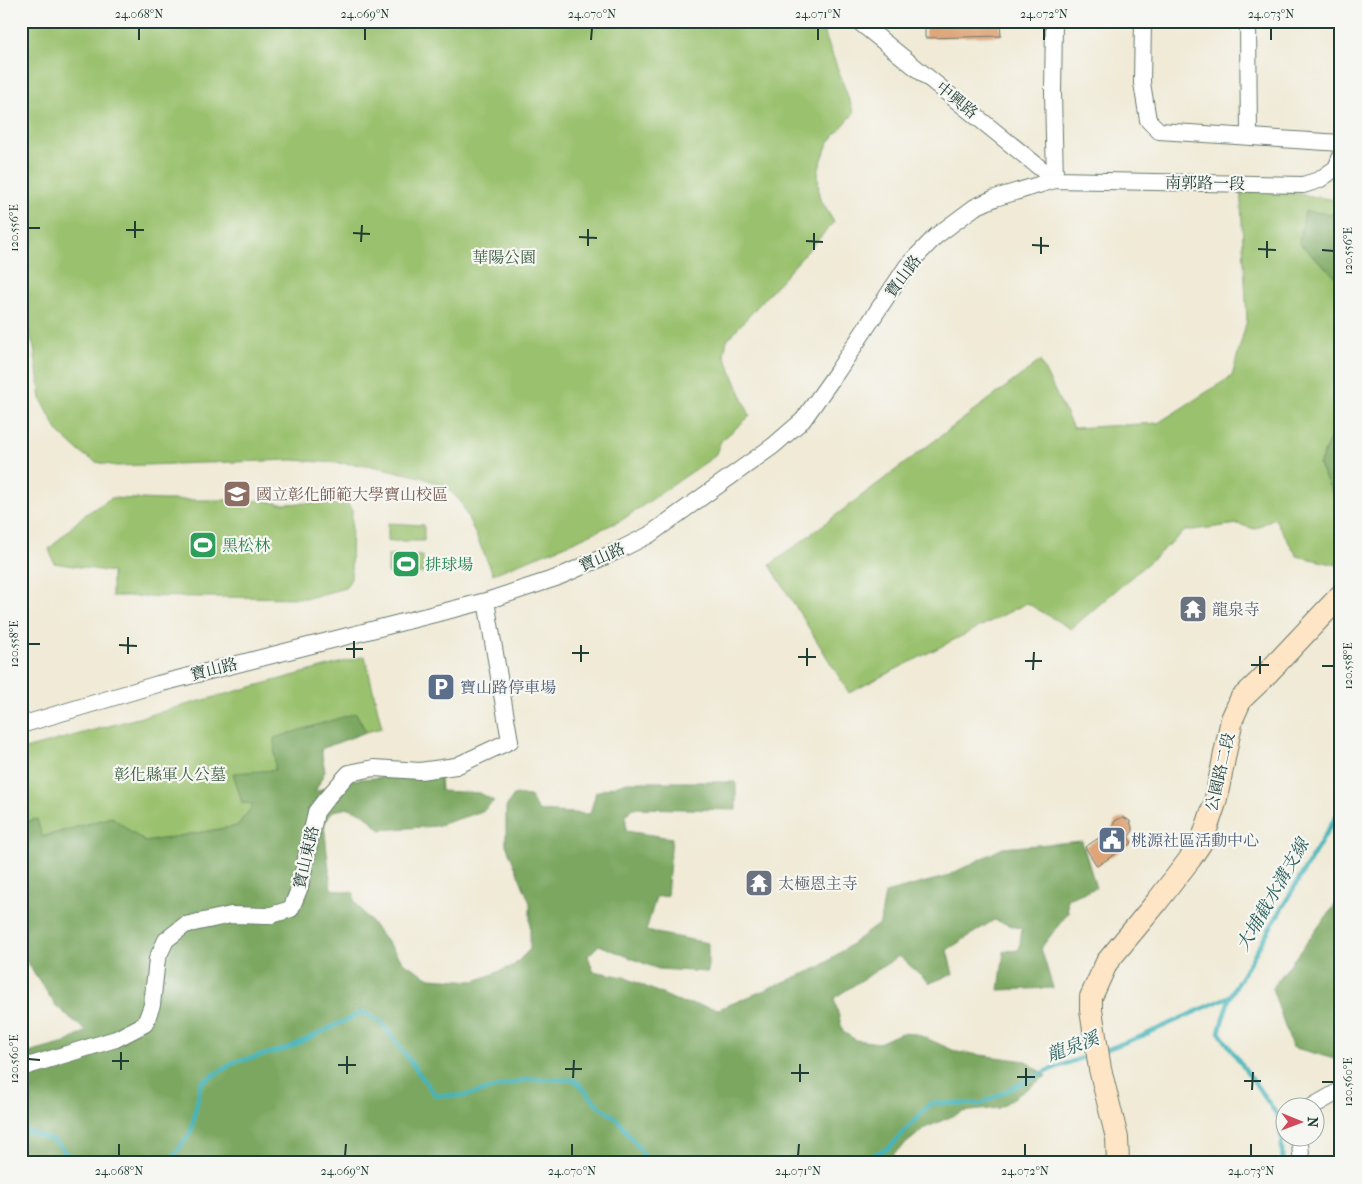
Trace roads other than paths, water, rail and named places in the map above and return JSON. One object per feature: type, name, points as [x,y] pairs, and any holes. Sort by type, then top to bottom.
[{"type":"main road","name":"公園路二段","points":[[1118,1163],[1117,1138],[1097,1052],[1091,997],[1106,962],[1156,904],[1202,841],[1215,803],[1232,719],[1241,699],[1341,595]]},
{"type":"street","name":"中興路","points":[[858,21],[1055,180]]},
{"type":"street","points":[[1054,21],[1055,180]]},
{"type":"street","points":[[1142,21],[1142,83],[1148,120],[1159,131],[1341,143]]},
{"type":"street","points":[[1248,21],[1249,137]]},
{"type":"street","name":"南郭路一段","points":[[1055,180],[1303,185],[1319,180],[1336,168],[1341,156]]},
{"type":"street","name":"寶山路","points":[[21,725],[158,684],[486,601],[556,578],[649,535],[773,446],[803,420],[907,266],[936,236],[975,207],[995,198],[1055,180]]},
{"type":"street","name":"寶山東路","points":[[21,1068],[116,1039],[145,1024],[152,1006],[157,959],[166,940],[185,925],[231,915],[268,916],[291,909],[300,888],[316,812],[349,773],[374,768],[420,771],[456,766],[510,741],[486,601]]},
{"type":"street","points":[[1324,1100],[1341,1090]]},
{"type":"street","points":[[1299,1146],[1302,1163]]},
{"type":"waterway","name":"大埔截水溝支線","points":[[1283,1163],[1280,1119],[1219,1032],[1230,996],[1341,808]]},
{"type":"waterway","name":"龍泉溪","points":[[1105,1050],[1142,1036],[1230,996]]},
{"type":"waterway","points":[[164,1163],[172,1158],[191,1132],[201,1083],[235,1062],[286,1049],[363,1012],[382,1023],[435,1095],[464,1096],[528,1079],[575,1080],[599,1106],[617,1119],[650,1163]]},
{"type":"waterway","name":"龍泉溪","points":[[856,1163],[890,1147],[931,1103],[981,1104],[1044,1072],[1090,1055]]},
{"type":"waterway","points":[[21,1131],[28,1131],[56,1142],[75,1163]]},
{"type":"place","name":"國立彰化師範大學寶山校區","points":[[237,494]]},
{"type":"place","name":"黑松林","points":[[203,545]]},
{"type":"place","name":"排球場","points":[[406,564]]},
{"type":"place","name":"龍泉寺","points":[[1193,609]]},
{"type":"place","name":"寶山路停車場","points":[[441,687]]},
{"type":"place","name":"桃源社區活動中心","points":[[1112,840]]},
{"type":"place","name":"太極恩主寺","points":[[759,883]]},
{"type":"park label","name":"華陽公園","points":[[504,257]]},
{"type":"park label","name":"彰化縣軍人公墓","points":[[170,774]]}]
